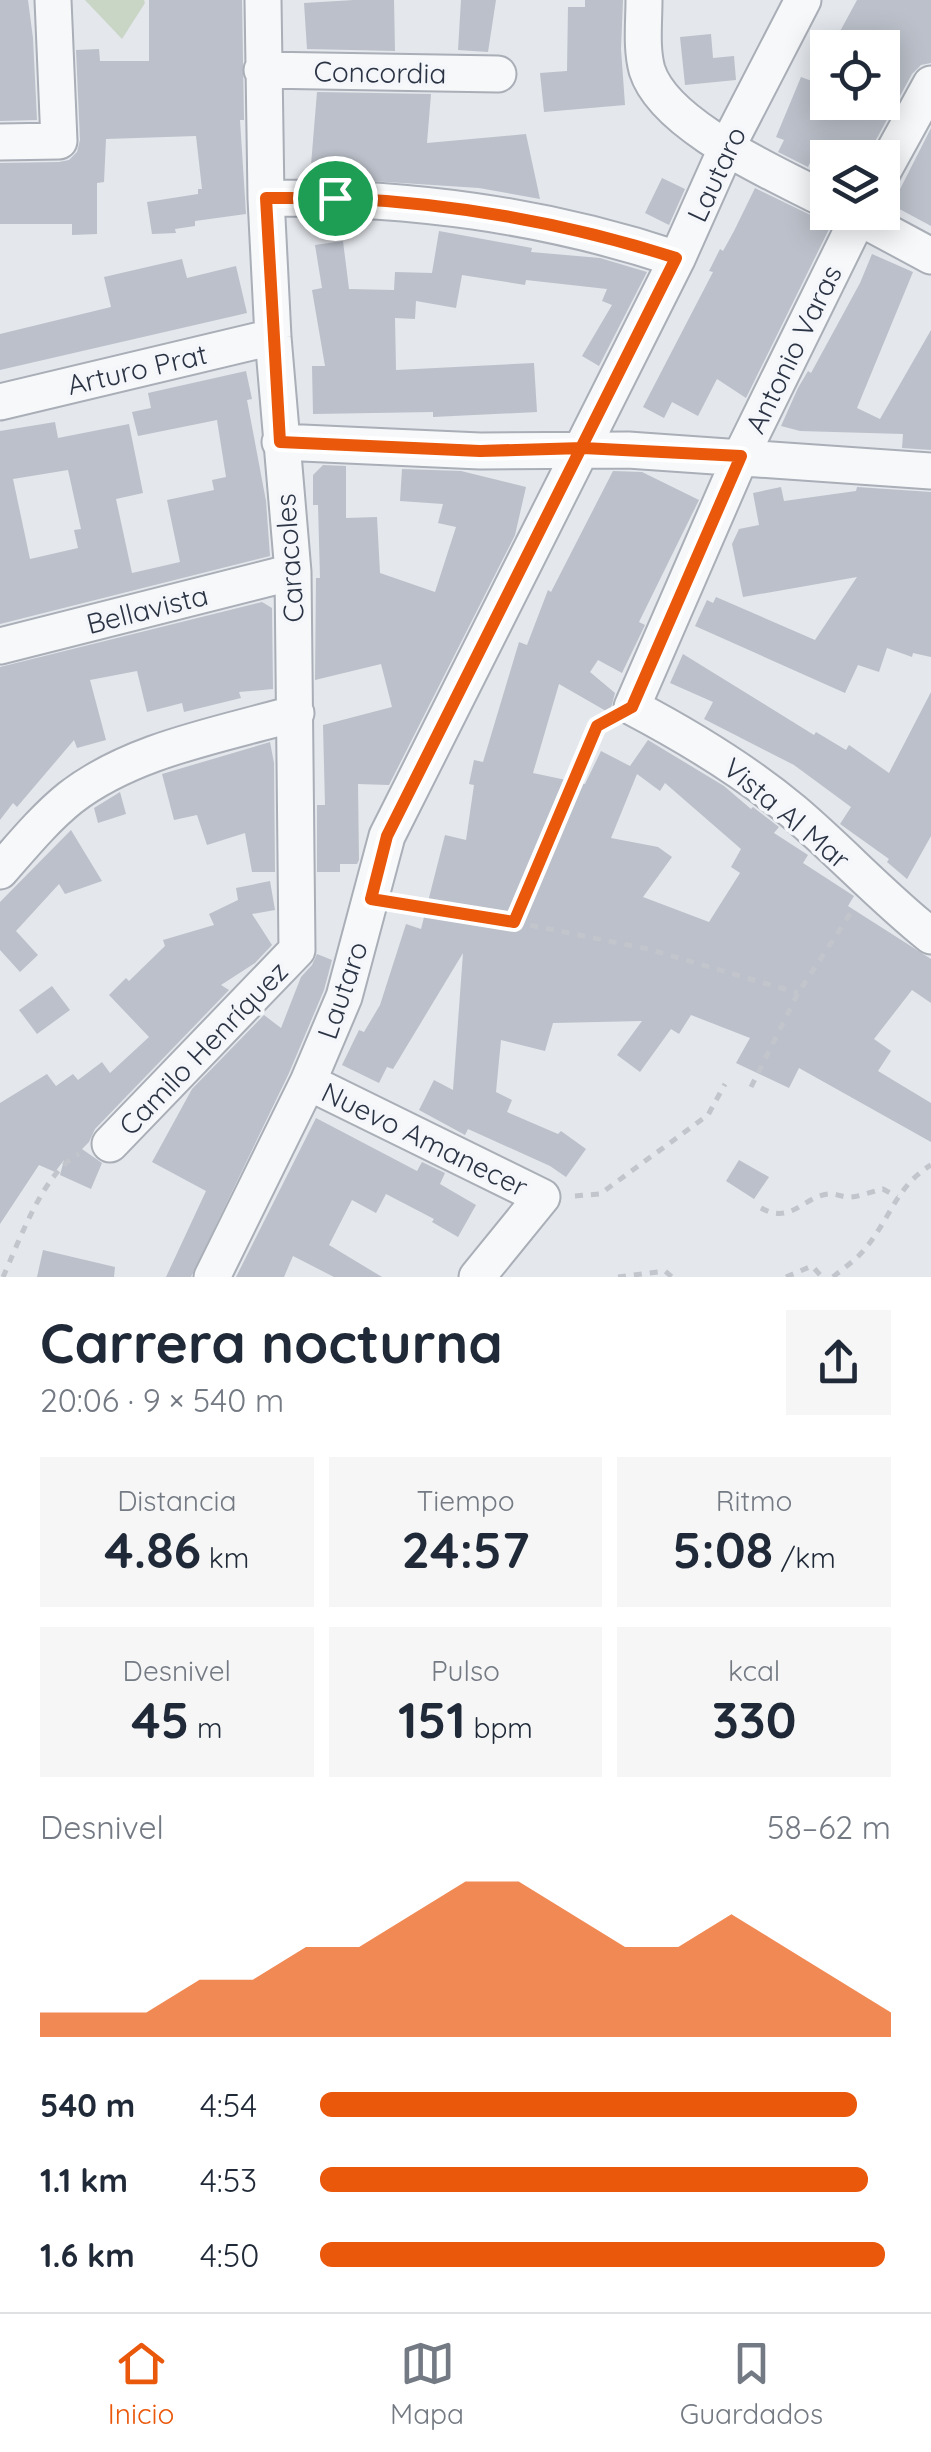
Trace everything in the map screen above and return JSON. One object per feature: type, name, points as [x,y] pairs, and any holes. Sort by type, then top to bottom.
[{"type":"street","points":[[0,142],[59,140],[53,0]]},
{"type":"street","name":"Caracoles","points":[[263,0],[266,198],[280,442],[293,572],[296,714]]},
{"type":"street","points":[[644,0],[644,55],[654,86],[676,113],[726,148],[810,191]]},
{"type":"street","name":"Lautaro","points":[[212,1277],[308,1082],[351,976],[387,836],[583,448],[726,148],[804,0]]},
{"type":"street","name":"Concordia","points":[[262,70],[498,74]]},
{"type":"street","points":[[900,140],[931,84]]},
{"type":"street","points":[[266,198],[404,201],[472,209],[612,237],[676,258]]},
{"type":"street","name":"Antonio Varas","points":[[632,707],[841,230]]},
{"type":"street","points":[[884,230],[931,256]]},
{"type":"street","name":"Arturo Prat","points":[[0,402],[273,337]]},
{"type":"street","points":[[280,442],[480,451],[583,448],[931,471]]},
{"type":"street","name":"Bellavista","points":[[0,646],[293,572]]},
{"type":"street","name":"Vista Al Mar","points":[[632,707],[749,777],[931,936]]},
{"type":"street","points":[[0,871],[48,818],[97,780],[152,755],[296,714]]},
{"type":"street","name":"Camilo Henríquez","points":[[110,1144],[298,950],[296,714]]},
{"type":"street","name":"Nuevo Amanecer","points":[[308,1082],[542,1197]]},
{"type":"street","points":[[477,1277],[542,1197]]},
{"type":"path","points":[[514,922],[597,726],[632,707]]},
{"type":"path","points":[[751,1087],[798,993],[870,885]]},
{"type":"path","points":[[371,899],[648,949],[798,993]]},
{"type":"path","points":[[542,1197],[600,1194],[708,1115],[724,1084]]},
{"type":"path","name":"Camilo Henríquez","points":[[3,1277],[44,1191],[70,1158],[110,1144]]},
{"type":"path","points":[[832,1277],[871,1242],[898,1197],[916,1174],[931,1165]]},
{"type":"path","points":[[761,1208],[771,1213],[800,1210],[833,1193],[850,1198],[883,1189],[898,1197]]},
{"type":"path","points":[[786,1277],[812,1266],[822,1277]]},
{"type":"path","points":[[618,1277],[664,1271],[672,1277]]},
{"type":"green space","points":[[85,0],[144,0],[145,3],[122,39]]},
{"type":"building","points":[[0,0],[28,0],[37,120],[0,121]]},
{"type":"building","points":[[149,0],[242,0],[244,120],[240,120],[246,214],[195,221],[195,226],[175,229],[176,233],[152,234],[147,202],[198,194],[198,189],[202,189],[196,136],[106,139],[104,182],[97,183],[97,234],[72,235],[72,224],[0,224],[0,163],[59,162],[69,160],[77,152],[80,140],[76,50],[99,49],[100,61],[149,61]]},
{"type":"building","points":[[394,0],[395,51],[307,49],[304,3]]},
{"type":"building","points":[[461,0],[496,0],[488,52],[458,50]]},
{"type":"building","points":[[585,0],[623,0],[625,105],[544,112],[540,73],[567,71],[568,7],[585,7]]},
{"type":"building","points":[[857,0],[931,0],[931,63],[921,65],[912,74],[900,96],[900,30],[841,30]]},
{"type":"building","points":[[711,34],[713,58],[734,56],[736,80],[685,85],[680,37]]},
{"type":"building","points":[[801,77],[810,80],[810,120],[887,120],[876,140],[810,140],[808,167],[778,152],[784,140],[776,137]]},
{"type":"building","points":[[317,92],[431,94],[427,143],[526,134],[540,199],[479,188],[310,177]]},
{"type":"building","points":[[931,128],[931,226],[900,209],[900,189]]},
{"type":"building","points":[[662,178],[685,189],[669,225],[645,213]]},
{"type":"building","points":[[755,188],[810,215],[810,230],[829,230],[746,398],[717,379],[698,416],[672,402],[664,418],[643,407],[713,272],[709,271],[720,249],[723,251]]},
{"type":"building","points":[[439,231],[532,248],[531,252],[600,258],[647,272],[599,366],[582,356],[612,305],[602,301],[607,289],[526,280],[525,285],[462,275],[456,308],[416,301],[415,319],[395,318],[396,370],[534,363],[537,412],[433,417],[433,412],[313,414],[312,366],[325,366],[312,290],[322,288],[315,245],[343,241],[349,289],[394,290],[395,272],[432,273]]},
{"type":"building","points":[[872,254],[913,272],[857,408],[880,419],[931,330],[931,450],[902,448],[903,434],[800,431],[781,426]]},
{"type":"building","points":[[182,259],[187,278],[236,266],[247,313],[0,370],[0,334],[111,307],[104,277]]},
{"type":"building","points":[[246,371],[252,399],[247,400],[266,501],[270,556],[0,624],[0,431],[55,422],[58,438],[129,424],[143,493],[116,499],[132,573],[180,562],[167,500],[214,490],[212,480],[226,477],[217,420],[138,436],[132,412],[151,408],[148,393]],"holes":[[[68,470],[81,529],[74,530],[78,548],[30,559],[13,479]]]},
{"type":"building","points":[[323,465],[346,466],[346,518],[377,517],[380,573],[435,592],[456,527],[438,523],[443,504],[400,501],[402,469],[461,471],[526,487],[515,535],[389,785],[358,784],[359,860],[357,864],[340,864],[340,872],[317,872],[317,805],[325,805],[323,725],[392,707],[381,664],[315,680],[316,578],[320,578],[313,475]]},
{"type":"building","points":[[613,471],[642,472],[699,500],[639,622],[645,625],[622,673],[598,660],[590,672],[615,693],[613,715],[559,684],[533,773],[585,784],[601,751],[630,766],[648,740],[724,786],[779,827],[774,833],[808,855],[803,863],[854,896],[848,906],[931,959],[931,1003],[912,990],[874,1039],[891,1051],[878,1071],[931,1103],[931,1142],[799,1068],[789,1088],[736,1063],[750,1038],[691,1015],[679,1034],[671,1029],[640,1072],[617,1055],[642,1021],[553,1023],[545,1051],[501,1040],[496,1092],[512,1100],[507,1112],[558,1134],[561,1131],[586,1149],[566,1177],[468,1129],[465,1135],[419,1110],[434,1080],[453,1090],[463,953],[393,1069],[387,1067],[379,1083],[342,1065],[359,1030],[364,1032],[380,1005],[406,924],[421,929],[445,835],[466,840],[474,760],[483,762],[519,642],[527,645],[548,590],[551,592]],"holes":[[[637,774],[660,791],[665,783],[741,849],[731,867],[740,873],[709,922],[643,897],[672,857],[658,847],[611,838]]]},
{"type":"building","points":[[781,487],[784,501],[856,491],[857,487],[931,492],[931,657],[913,653],[912,657],[887,648],[879,672],[858,665],[845,693],[695,626],[707,600],[713,603],[716,597],[815,640],[857,577],[743,597],[732,544],[739,529],[759,525],[753,493]]},
{"type":"building","points":[[262,602],[272,608],[273,689],[239,692],[241,698],[184,712],[182,703],[147,712],[137,671],[90,680],[106,740],[77,748],[74,740],[17,807],[13,803],[0,820],[0,667]]},
{"type":"building","points":[[683,654],[814,735],[816,732],[846,750],[849,745],[889,773],[931,692],[931,836],[907,879],[887,862],[889,859],[840,824],[851,807],[794,765],[704,719],[713,702],[670,683]]},
{"type":"building","points":[[270,742],[274,763],[275,872],[252,872],[245,833],[207,845],[197,815],[174,820],[162,774]]},
{"type":"building","points":[[120,792],[126,814],[98,823],[94,808]]},
{"type":"building","points":[[71,830],[102,881],[65,894],[59,884],[16,931],[38,955],[20,972],[0,950],[0,902]]},
{"type":"building","points":[[270,881],[275,910],[252,914],[272,945],[255,963],[221,985],[229,990],[95,1129],[82,1149],[102,1163],[91,1189],[60,1175],[64,1160],[55,1172],[39,1165],[0,1224],[0,1103],[47,1074],[56,1086],[73,1074],[78,1080],[102,1062],[110,1073],[149,1037],[109,995],[165,946],[163,940],[214,925],[209,914],[238,900],[236,888]]},
{"type":"building","points":[[317,954],[332,960],[324,990],[289,1073],[191,1277],[166,1277],[206,1191],[152,1162],[192,1089],[264,1015],[281,1028],[301,977]]},
{"type":"building","points":[[52,986],[70,1010],[37,1034],[19,1010]]},
{"type":"building","points":[[316,1118],[417,1171],[422,1162],[445,1173],[440,1184],[476,1205],[458,1237],[432,1222],[434,1219],[386,1194],[376,1213],[352,1200],[329,1245],[382,1277],[334,1277],[293,1256],[284,1277],[236,1277]]},
{"type":"building","points":[[739,1160],[769,1177],[754,1199],[726,1181]]},
{"type":"building","points":[[43,1250],[115,1267],[114,1277],[37,1277]]},
{"type":"route","points":[[335,198],[266,198],[280,442],[480,451],[583,448],[741,456],[632,707],[597,726],[514,922],[371,899],[387,836],[402,804],[468,680],[583,448],[676,258],[612,237],[542,221],[404,201],[335,198]]}]
